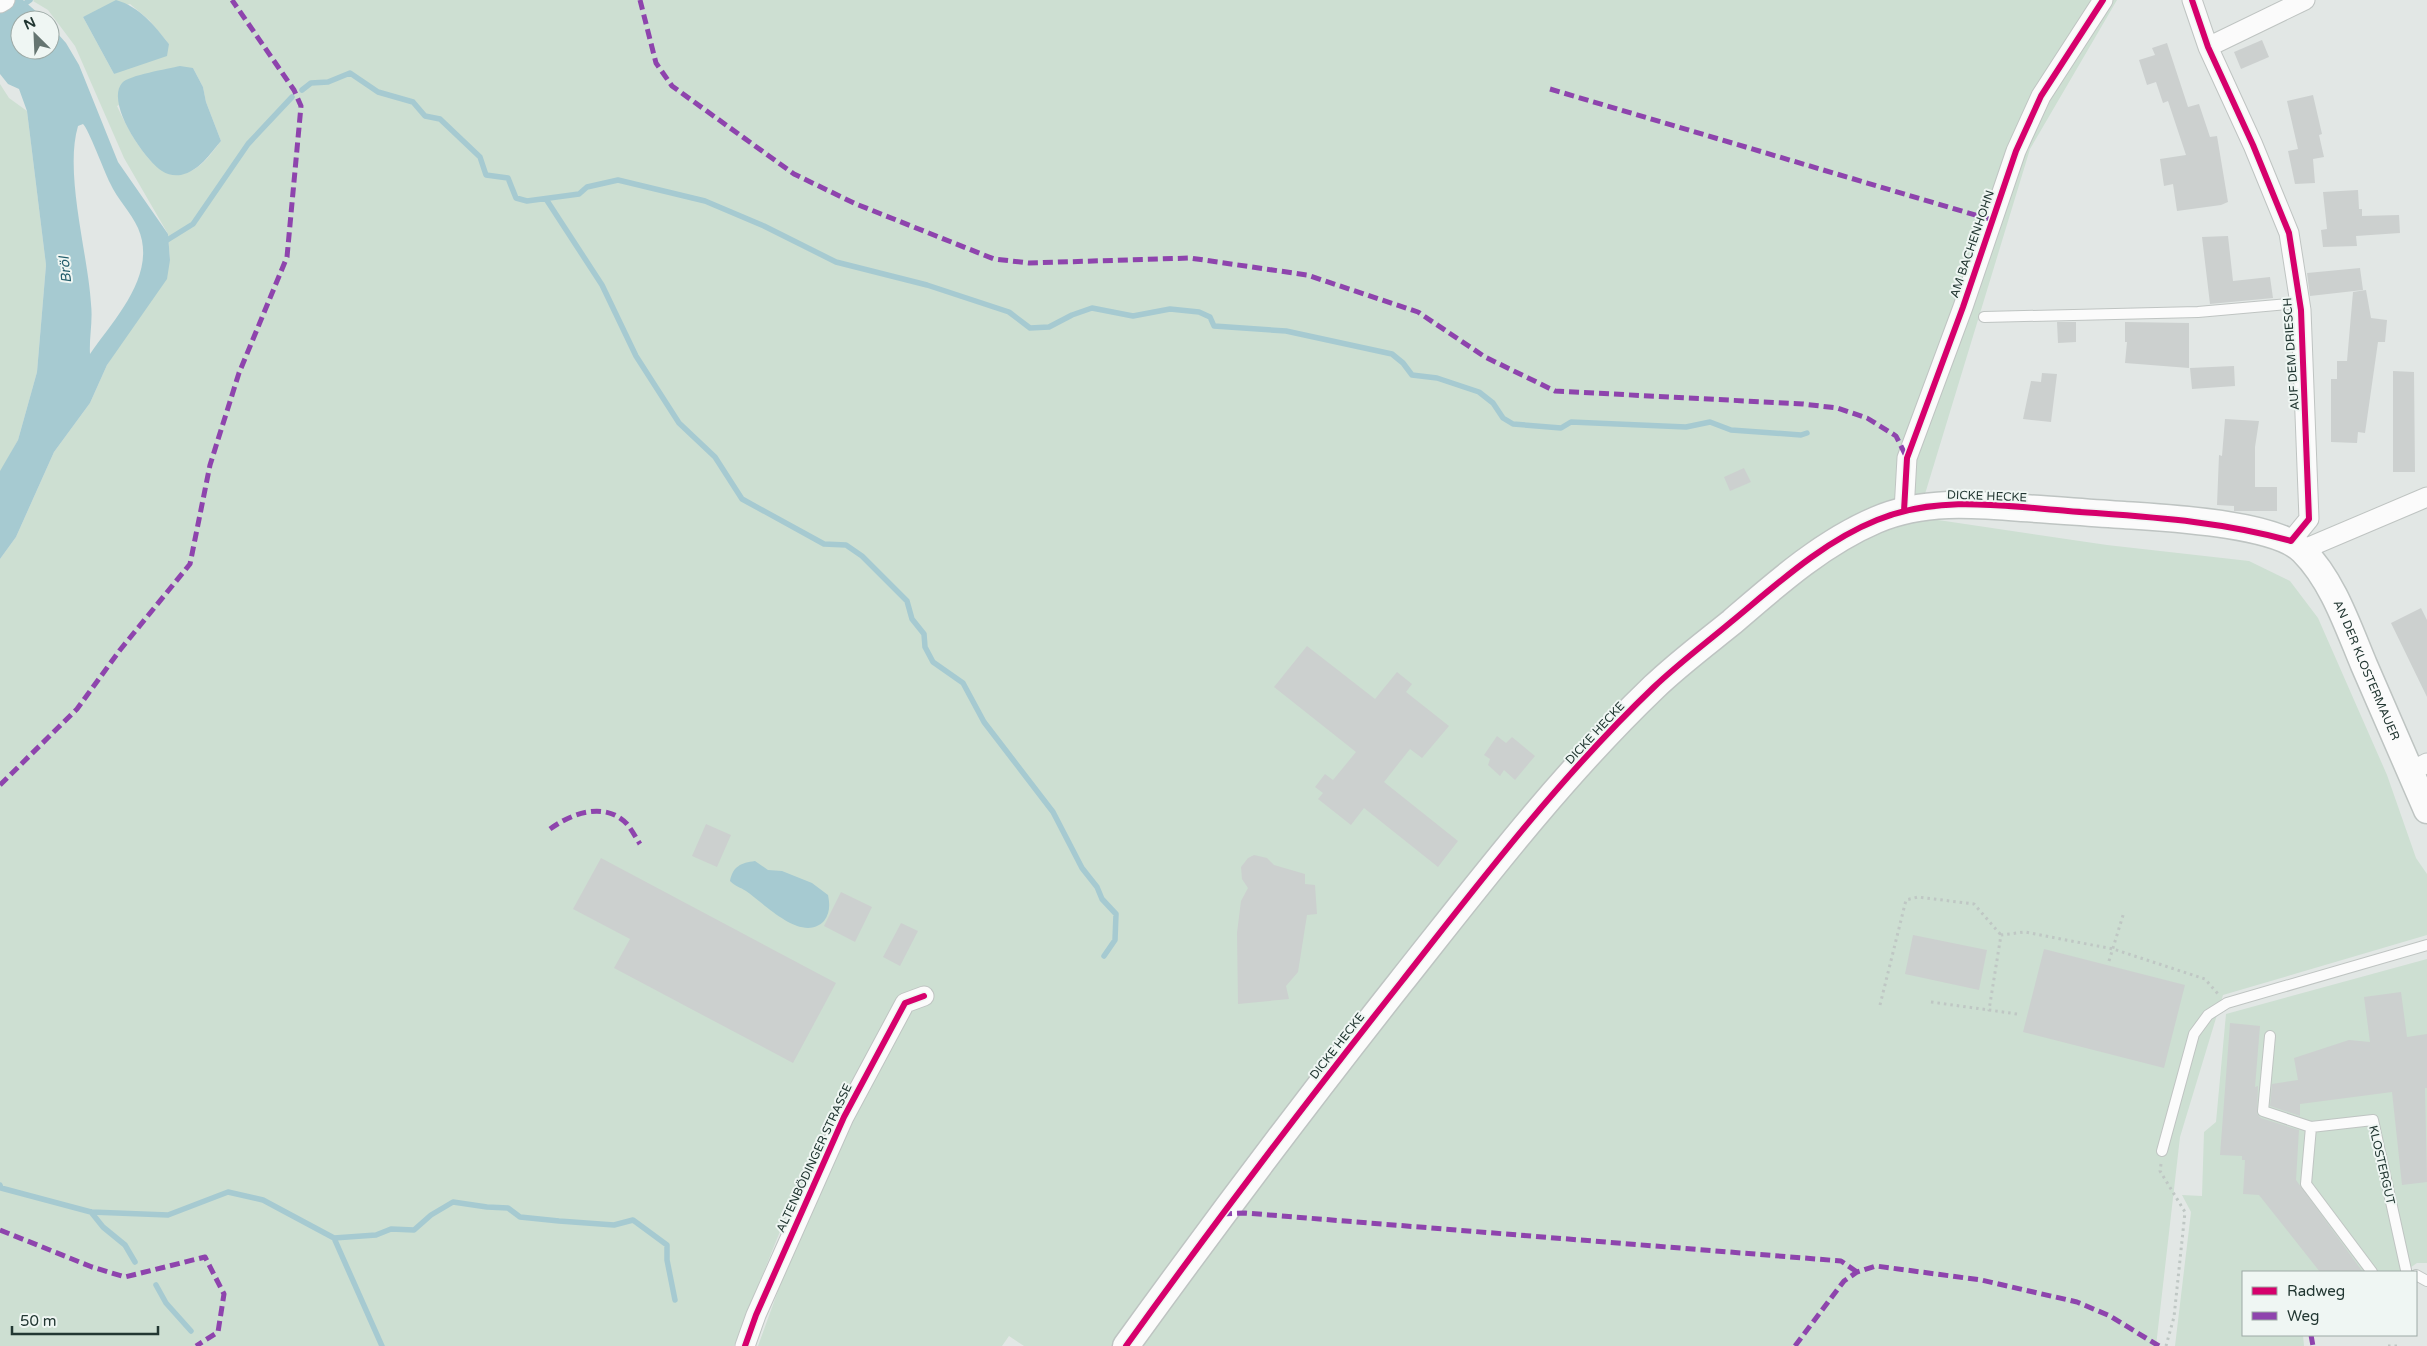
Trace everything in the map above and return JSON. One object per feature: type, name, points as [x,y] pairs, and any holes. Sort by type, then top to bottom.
[{"type":"street","points":[[0,3],[5,0]]},
{"type":"street","name":"AM BACHENHOHN","points":[[1904,511],[1907,458],[1963,307],[2016,151],[2041,96],[2103,0]]},
{"type":"street","name":"AUF DEM DRIESCH","points":[[2192,0],[2208,46],[2252,145],[2288,233],[2300,303],[2306,397],[2309,519],[2297,546]]},
{"type":"street","points":[[2208,46],[2305,0]]},
{"type":"street","points":[[2297,546],[2427,497]]},
{"type":"street","name":"DICKE HECKE","points":[[1126,1346],[1227,1206],[1497,862],[1610,733],[1656,685],[1800,566],[1846,535],[1877,519],[1934,505],[1974,504],[2204,521],[2248,529],[2297,546]]},
{"type":"street","name":"AN DER KLOSTERMAUER","points":[[2297,546],[2320,572],[2343,614],[2418,767],[2427,810]]},
{"type":"street","name":"ALTENBÖDINGER STRASSE","points":[[745,1346],[756,1314],[844,1117],[905,1003],[924,996]]},
{"type":"lane","name":"AUF DEM DRIESCH","points":[[1984,317],[2198,312],[2300,303]]},
{"type":"lane","points":[[2162,1151],[2194,1034],[2208,1015],[2227,1004],[2427,945]]},
{"type":"lane","name":"KLOSTERGUT","points":[[2270,1036],[2263,1110],[2311,1127],[2373,1120],[2405,1271]]},
{"type":"lane","points":[[2311,1127],[2306,1184],[2371,1271]]},
{"type":"path","points":[[1880,1005],[1906,900],[1918,897],[1974,904],[2001,935]]},
{"type":"path","points":[[2109,961],[2124,912]]},
{"type":"path","points":[[2001,935],[2025,932],[2113,949],[2205,979],[2227,1004]]},
{"type":"path","points":[[1989,1010],[2001,935]]},
{"type":"path","points":[[1931,1002],[2017,1014]]},
{"type":"path","points":[[2162,1151],[2160,1171],[2185,1212],[2174,1318],[2166,1346]]},
{"type":"path","points":[[2388,1346],[2397,1346]]},
{"type":"green space","points":[[2117,0],[2030,149],[1918,517],[2107,545],[2249,561],[2290,581],[2318,618],[2387,775],[2416,858],[2427,874],[2427,935],[2223,995],[2180,1137],[2156,1346],[1024,1346],[1009,1336],[1002,1346],[758,1346],[800,1230],[787,1214],[734,1346],[0,1346],[0,559],[16,537],[54,452],[90,403],[107,365],[170,260],[168,234],[124,158],[75,46],[60,26],[60,10],[48,10],[33,1]],"holes":[[[130,4],[149,20],[169,44],[114,74],[83,17]],[[193,68],[203,87],[206,102],[221,141],[207,158],[191,171],[178,174],[166,172],[145,155],[117,106]]]},
{"type":"green space","points":[[0,84],[9,98],[27,111],[46,265],[37,372],[18,440],[0,473]]},
{"type":"green space","points":[[2427,959],[2427,1263],[2417,1263],[2405,1271],[2242,1271],[2242,1336],[2303,1336],[2304,1346],[2175,1346],[2191,1212],[2182,1195],[2202,1196],[2204,1132],[2216,1122],[2226,1014]]},
{"type":"water","name":"Bröl","points":[[0,0],[23,0],[34,10],[10,10],[10,60],[60,60],[60,36],[66,43],[79,65],[118,162],[168,234],[170,260],[167,279],[107,365],[90,403],[54,452],[16,537],[0,559],[0,471],[18,440],[37,372],[46,265],[27,111],[19,89],[8,84],[0,74]],"holes":[[[83,124],[113,189],[138,228],[143,245],[138,279],[131,295],[90,354],[91,304],[75,190],[74,145],[78,126]]]},
{"type":"water","points":[[116,0],[132,7],[152,24],[169,44],[167,56],[114,74],[83,17]]},
{"type":"water","points":[[180,66],[193,68],[203,87],[206,102],[221,141],[199,166],[187,173],[176,175],[162,171],[137,144],[123,117],[118,92],[122,83],[132,77]]},
{"type":"water","points":[[755,861],[768,870],[782,871],[812,883],[828,895],[829,909],[824,921],[815,927],[805,928],[794,925],[730,881],[733,872],[738,866]]},
{"type":"building","points":[[2262,40],[2269,57],[2241,69],[2234,52]]},
{"type":"building","points":[[2167,43],[2188,107],[2199,104],[2210,137],[2217,136],[2228,202],[2221,205],[2177,211],[2173,184],[2164,186],[2160,159],[2186,155],[2168,101],[2163,103],[2156,82],[2147,85],[2139,60],[2155,55],[2152,48]]},
{"type":"building","points":[[2313,95],[2322,134],[2319,135],[2324,157],[2313,159],[2315,183],[2295,184],[2288,151],[2298,149],[2287,101]]},
{"type":"building","points":[[2358,190],[2359,209],[2362,209],[2362,216],[2399,215],[2400,233],[2356,236],[2357,246],[2323,247],[2321,230],[2327,229],[2323,192]]},
{"type":"building","points":[[2228,236],[2233,281],[2270,277],[2273,298],[2210,304],[2202,237]]},
{"type":"building","points":[[2360,268],[2363,290],[2310,296],[2307,273]]},
{"type":"building","points":[[2366,290],[2371,318],[2387,320],[2385,342],[2378,342],[2365,433],[2358,432],[2357,443],[2331,442],[2331,379],[2337,379],[2337,361],[2347,361],[2353,292]]},
{"type":"building","points":[[2057,322],[2076,322],[2076,342],[2058,343]]},
{"type":"building","points":[[2125,322],[2189,323],[2189,368],[2125,363],[2127,342],[2125,342]]},
{"type":"building","points":[[2234,366],[2235,386],[2192,389],[2190,368]]},
{"type":"building","points":[[2393,371],[2414,372],[2415,472],[2393,472]]},
{"type":"building","points":[[2042,373],[2057,374],[2051,422],[2023,419],[2031,381],[2041,382]]},
{"type":"building","points":[[2225,419],[2259,421],[2255,447],[2255,487],[2277,487],[2277,511],[2234,511],[2234,506],[2217,505],[2219,455],[2222,456]]},
{"type":"building","points":[[1744,468],[1751,482],[1730,491],[1724,477]]},
{"type":"building","points":[[2421,608],[2427,620],[2427,697],[2391,623]]},
{"type":"building","points":[[1307,646],[1375,699],[1397,672],[1412,684],[1406,692],[1449,726],[1422,758],[1410,749],[1384,782],[1458,841],[1438,867],[1364,808],[1351,825],[1318,799],[1323,793],[1315,787],[1325,774],[1333,780],[1356,752],[1274,687]]},
{"type":"building","points":[[1497,736],[1506,743],[1512,737],[1535,756],[1515,780],[1504,770],[1500,776],[1488,765],[1490,759],[1484,755]]},
{"type":"building","points":[[706,824],[731,835],[717,867],[692,856]]},
{"type":"building","points":[[1254,855],[1267,858],[1274,865],[1305,874],[1305,884],[1315,885],[1317,914],[1307,915],[1298,972],[1286,986],[1289,999],[1238,1004],[1237,933],[1241,901],[1248,888],[1242,879],[1241,867],[1248,858]]},
{"type":"building","points":[[601,858],[836,983],[793,1063],[614,968],[630,939],[573,909]]},
{"type":"building","points":[[841,892],[872,907],[855,942],[824,926]]},
{"type":"building","points":[[901,923],[918,931],[900,966],[883,957]]},
{"type":"building","points":[[1913,935],[1987,950],[1979,990],[1905,974]]},
{"type":"building","points":[[2044,949],[2185,985],[2164,1068],[2023,1032]]},
{"type":"building","points":[[2401,992],[2407,1037],[2427,1034],[2427,1088],[2425,1088],[2427,1182],[2402,1185],[2392,1092],[2300,1104],[2300,1116],[2270,1106],[2272,1084],[2298,1080],[2294,1058],[2349,1040],[2370,1042],[2364,997]]},
{"type":"building","points":[[2230,1023],[2260,1026],[2255,1087],[2258,1086],[2257,1114],[2261,1118],[2299,1130],[2296,1180],[2362,1271],[2319,1271],[2259,1195],[2243,1194],[2245,1160],[2242,1160],[2242,1156],[2220,1155]]},
{"type":"waterway","points":[[20,7],[30,0]]},
{"type":"waterway","points":[[302,90],[311,83],[328,82],[350,73],[378,92],[413,102],[425,116],[440,119],[480,157],[486,175],[508,178],[516,198],[527,201],[579,194],[587,187],[618,180],[705,201],[764,226],[836,262],[927,285],[1009,312],[1030,328],[1049,327],[1072,315],[1092,308],[1133,316],[1170,309],[1199,312],[1210,317],[1214,326],[1286,331],[1392,354],[1403,363],[1412,375],[1437,378],[1479,392],[1493,403],[1503,418],[1513,424],[1561,428],[1571,422],[1686,427],[1710,422],[1731,430],[1801,435],[1807,433]]},
{"type":"waterway","points":[[164,242],[193,224],[248,144],[292,97]]},
{"type":"waterway","points":[[546,199],[602,285],[636,356],[679,423],[715,457],[742,499],[824,544],[846,545],[862,556],[907,601],[912,619],[924,634],[925,647],[933,662],[963,683],[984,722],[1053,812],[1082,868],[1097,887],[1102,899],[1116,914],[1115,940],[1104,956]]},
{"type":"waterway","points":[[0,1185],[1,1188],[91,1212],[168,1215],[228,1192],[263,1200],[334,1238],[376,1235],[391,1229],[414,1230],[431,1215],[453,1202],[508,1208],[520,1217],[559,1221],[614,1225],[633,1220],[667,1245],[667,1260],[675,1300]]},
{"type":"waterway","points":[[91,1212],[103,1227],[125,1245],[135,1262]]},
{"type":"waterway","points":[[334,1238],[382,1346]]},
{"type":"waterway","points":[[156,1285],[166,1303],[191,1331]]},
{"type":"marked path","points":[[0,785],[77,709],[120,650],[190,564],[210,465],[239,373],[287,257],[301,106],[294,90],[232,0]]},
{"type":"marked path","points":[[640,0],[656,63],[672,86],[794,174],[856,204],[994,259],[1029,263],[1190,258],[1307,275],[1418,312],[1485,357],[1555,391],[1803,404],[1837,408],[1867,418],[1896,436],[1907,458]]},
{"type":"marked path","points":[[1550,89],[1992,220]]},
{"type":"marked path","points":[[550,829],[578,814],[599,811],[618,817],[627,824],[640,844]]},
{"type":"marked path","points":[[1222,1214],[1245,1213],[1841,1261],[1857,1272]]},
{"type":"marked path","points":[[0,1230],[92,1267],[125,1277],[205,1257],[224,1294],[218,1332],[196,1346]]},
{"type":"marked path","points":[[1795,1346],[1844,1281],[1857,1272],[1876,1266],[1981,1280],[2077,1302],[2110,1316],[2159,1346]]},
{"type":"marked path","points":[[2311,1336],[2313,1346]]},
{"type":"cycle path","points":[[1904,511],[1907,458],[1963,307],[2016,151],[2041,96],[2103,0]]},
{"type":"cycle path","points":[[1126,1346],[1227,1208],[1331,1071],[1492,867],[1586,756],[1663,678],[1782,579],[1818,552],[1857,529],[1877,520],[1923,507],[1947,505],[1996,505],[2181,520],[2235,528],[2291,541],[2309,519],[2301,310],[2289,233],[2253,145],[2208,47],[2192,0]]},
{"type":"cycle path","points":[[745,1346],[756,1315],[844,1117],[905,1003],[924,996]]}]
